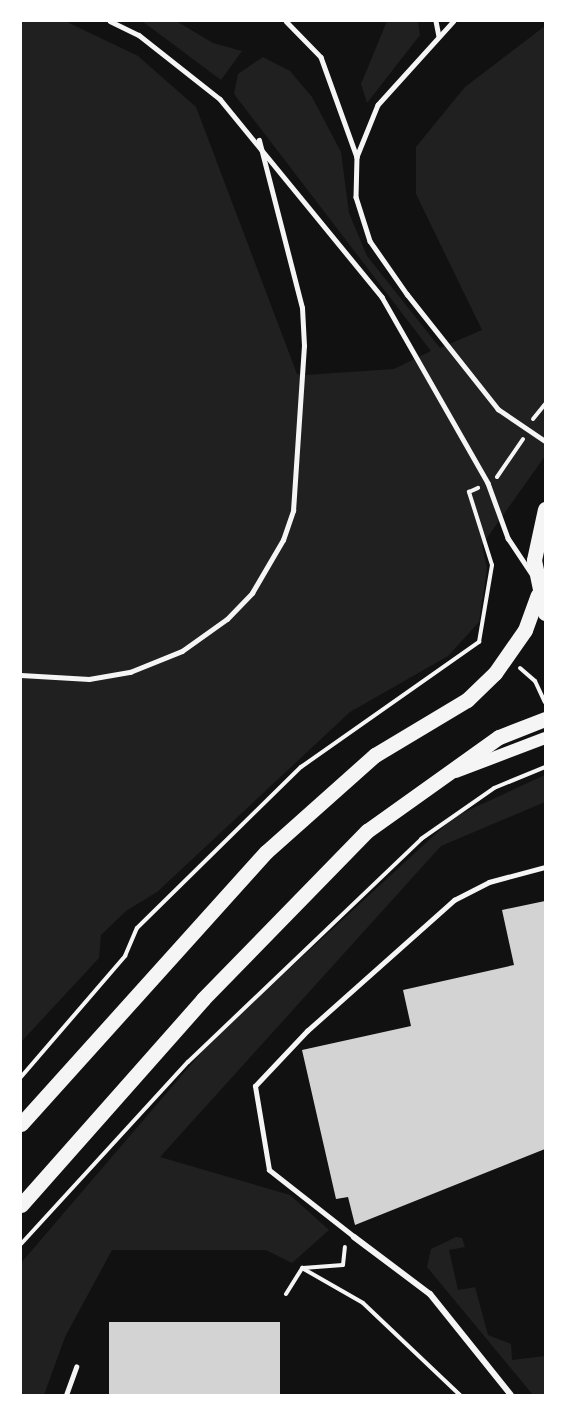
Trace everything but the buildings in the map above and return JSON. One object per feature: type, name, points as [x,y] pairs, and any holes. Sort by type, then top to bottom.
[{"type":"main road","points":[[545,509],[535,541],[535,579],[545,613]]},
{"type":"main road","points":[[21,1124],[282,837],[375,755],[467,700],[495,673],[525,630],[538,595]]},
{"type":"main road","points":[[21,1205],[266,931],[368,831],[436,779],[499,737],[545,719]]},
{"type":"main road","points":[[436,779],[545,738]]},
{"type":"street","points":[[354,1237],[430,1294],[511,1395]]},
{"type":"lane","points":[[110,21],[178,63],[259,140],[382,297],[488,483],[508,538],[535,579]]},
{"type":"lane","points":[[286,21],[321,57],[357,157]]},
{"type":"lane","points":[[436,21],[439,36]]},
{"type":"lane","points":[[454,21],[378,105],[357,157],[356,197],[370,241],[498,409],[527,432],[545,441]]},
{"type":"lane","points":[[21,675],[88,679],[148,666],[182,651],[227,619],[252,593],[283,540],[296,489],[304,346],[302,308],[259,140]]},
{"type":"lane","points":[[354,1237],[269,1170],[255,1086],[307,1031],[454,900],[489,882],[545,867]]},
{"type":"lane","points":[[66,1395],[76,1367]]},
{"type":"path","points":[[21,1077],[125,956],[137,928],[301,766],[479,642],[492,565],[469,492],[500,475],[545,404]]},
{"type":"path","points":[[21,1244],[188,1062],[421,839],[494,788],[545,767]]},
{"type":"path","points":[[302,1268],[343,1265],[344,1248],[354,1237]]},
{"type":"path","points":[[286,1294],[302,1268]]},
{"type":"path","points":[[302,1268],[363,1303],[460,1395]]},
{"type":"shaded area","points":[[21,21],[65,21],[138,56],[196,107],[297,374],[305,375],[394,369],[431,351],[234,94],[238,74],[263,57],[290,71],[312,97],[341,152],[349,213],[367,256],[440,348],[482,330],[416,194],[416,147],[465,87],[545,26],[545,456],[482,545],[487,568],[479,622],[448,656],[350,712],[157,892],[126,911],[101,935],[99,958],[21,1042]]},
{"type":"shaded area","points":[[142,21],[176,21],[213,43],[242,51],[221,80]]},
{"type":"shaded area","points":[[387,21],[418,21],[420,35],[367,103],[361,84]]},
{"type":"shaded area","points":[[545,775],[545,802],[441,846],[160,1157],[290,1195],[329,1230],[292,1263],[266,1250],[112,1250],[65,1337],[44,1395],[21,1395],[21,1263],[212,1040],[454,817]]},
{"type":"shaded area","points":[[456,1237],[462,1238],[465,1247],[449,1250],[458,1290],[475,1287],[488,1335],[511,1344],[512,1360],[545,1356],[545,1395],[533,1395],[427,1267],[431,1249]]}]
